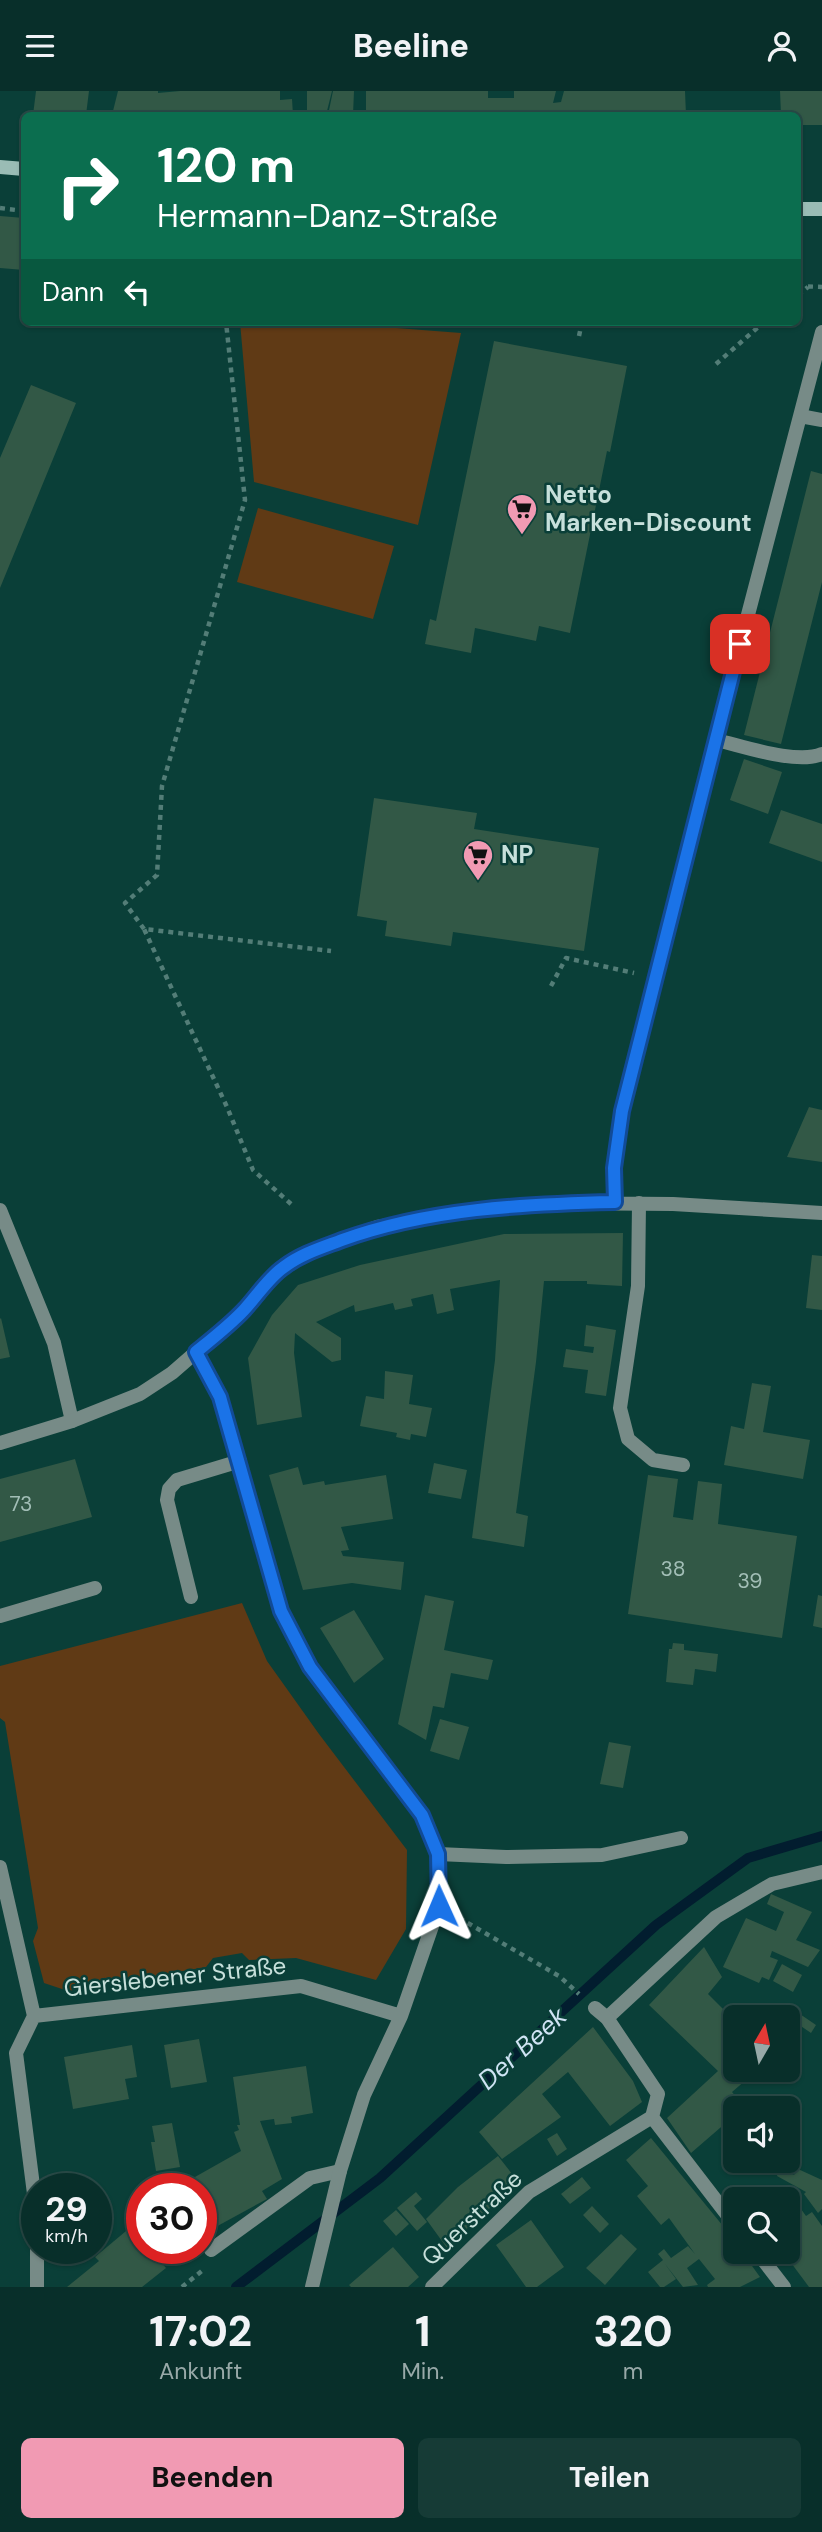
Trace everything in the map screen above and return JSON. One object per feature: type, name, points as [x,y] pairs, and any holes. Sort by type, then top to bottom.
[{"type":"main road","points":[[0,167],[21,169]]},
{"type":"main road","points":[[801,209],[822,209]]},
{"type":"street","points":[[615,1202],[614,1168],[622,1111],[822,332]]},
{"type":"street","points":[[800,416],[822,420]]},
{"type":"street","points":[[716,740],[790,756],[815,757],[822,754]]},
{"type":"street","points":[[0,1443],[72,1421],[140,1394],[172,1373],[242,1313],[281,1268],[320,1248],[377,1227],[470,1211],[551,1203],[615,1202],[822,1213]]},
{"type":"street","points":[[639,1203],[638,1286],[620,1408],[628,1439],[653,1460],[683,1465]]},
{"type":"street","points":[[0,1210],[54,1343],[72,1421]]},
{"type":"street","points":[[196,1352],[220,1397],[281,1611],[310,1667],[422,1815],[438,1854],[439,1906],[401,2016],[363,2095],[338,2176],[312,2287]]},
{"type":"street","points":[[191,1597],[167,1500],[169,1489],[177,1480],[240,1461]]},
{"type":"street","points":[[0,1616],[95,1588]]},
{"type":"street","points":[[438,1854],[506,1857],[602,1855],[681,1838]]},
{"type":"street","points":[[0,1867],[34,2016],[16,2053],[31,2173]]},
{"type":"street","points":[[607,2018],[716,1917],[772,1884],[822,1872]]},
{"type":"street","name":"Gierslebener Straße","points":[[34,2016],[301,1986],[401,2016]]},
{"type":"street","points":[[595,2008],[607,2018],[658,2094],[652,2117],[723,2209]]},
{"type":"street","name":"Querstraße","points":[[432,2287],[529,2192],[652,2117]]},
{"type":"street","points":[[217,2246],[310,2178],[338,2176]]},
{"type":"street","points":[[37,2264],[37,2287]]},
{"type":"street","points":[[766,2264],[784,2287]]},
{"type":"path","points":[[0,208],[21,211]]},
{"type":"path","points":[[801,286],[822,287]]},
{"type":"path","points":[[801,293],[808,287]]},
{"type":"path","points":[[226,326],[245,501],[162,786],[157,875],[125,903],[144,929],[227,1107],[253,1170],[291,1204]]},
{"type":"path","points":[[579,336],[581,326]]},
{"type":"path","points":[[716,363],[759,326]]},
{"type":"path","points":[[144,929],[331,951]]},
{"type":"path","points":[[551,986],[566,958],[655,978]]},
{"type":"path","points":[[439,1906],[559,1976]]},
{"type":"shaded area","points":[[240,326],[371,326],[461,333],[418,525],[254,482]]},
{"type":"shaded area","points":[[258,508],[394,546],[373,619],[237,582]]},
{"type":"shaded area","points":[[242,1603],[267,1661],[407,1850],[406,1929],[376,1980],[296,1958],[249,1960],[242,1953],[213,1958],[206,1967],[68,1991],[44,1983],[33,1941],[38,1928],[5,1722],[0,1718],[0,1666]]},
{"type":"building","points":[[36,91],[89,91],[86,112],[33,112]]},
{"type":"building","points":[[118,91],[280,91],[280,100],[292,99],[293,112],[113,112]]},
{"type":"building","points":[[307,91],[332,91],[327,112],[307,112]]},
{"type":"building","points":[[333,91],[354,91],[353,112],[329,112]]},
{"type":"building","points":[[366,91],[488,91],[488,98],[514,98],[514,91],[556,91],[553,103],[561,102],[564,91],[685,91],[686,112],[366,112]]},
{"type":"building","points":[[780,91],[822,91],[822,125],[801,125],[801,112],[781,112]]},
{"type":"building","points":[[0,216],[21,218],[21,270],[0,268]]},
{"type":"building","name":"Netto Marken-Discount","points":[[494,341],[627,366],[570,633],[539,626],[536,641],[475,628],[471,653],[425,644],[430,619],[436,621]]},
{"type":"building","points":[[31,385],[76,403],[0,588],[0,458]]},
{"type":"building","points":[[811,471],[822,474],[822,582],[781,744],[744,735]]},
{"type":"building","points":[[744,759],[782,772],[768,814],[730,800]]},
{"type":"building","name":"NP","points":[[374,798],[477,813],[474,829],[599,848],[584,951],[453,932],[451,946],[385,936],[387,921],[357,916]]},
{"type":"building","points":[[781,810],[822,824],[822,862],[769,843]]},
{"type":"building","points":[[809,1107],[822,1110],[822,1162],[787,1157]]},
{"type":"building","points":[[623,1233],[622,1286],[587,1284],[587,1281],[544,1281],[516,1513],[528,1516],[524,1547],[472,1538],[495,1360],[500,1280],[450,1289],[454,1310],[437,1314],[433,1294],[411,1299],[413,1306],[395,1310],[393,1303],[355,1312],[354,1305],[316,1322],[341,1338],[341,1360],[332,1362],[295,1333],[294,1353],[302,1417],[257,1425],[248,1358],[272,1315],[298,1285],[360,1265],[504,1234]]},
{"type":"building","points":[[812,1255],[822,1256],[822,1310],[806,1308]]},
{"type":"building","points":[[0,1319],[10,1357],[0,1359]]},
{"type":"building","points":[[586,1325],[616,1330],[606,1396],[585,1393],[588,1370],[563,1367],[566,1349],[593,1353],[594,1347],[584,1346]]},
{"type":"building","points":[[385,1371],[413,1375],[409,1404],[432,1408],[426,1437],[411,1434],[410,1440],[396,1437],[397,1433],[360,1426],[366,1396],[384,1399]]},
{"type":"building","points":[[752,1383],[771,1386],[763,1432],[810,1440],[803,1479],[724,1465],[731,1426],[744,1429]]},
{"type":"building","points":[[75,1459],[92,1517],[0,1542],[0,1479]]},
{"type":"building","points":[[434,1463],[467,1470],[461,1499],[428,1493]]},
{"type":"building","points":[[298,1467],[303,1485],[324,1481],[325,1485],[386,1475],[393,1519],[341,1527],[349,1550],[341,1551],[343,1556],[404,1562],[401,1590],[352,1583],[303,1590],[269,1475]]},
{"type":"building","points":[[648,1475],[678,1479],[673,1517],[693,1520],[698,1481],[722,1484],[718,1524],[797,1536],[782,1638],[628,1614]]},
{"type":"building","points":[[425,1595],[454,1601],[444,1650],[493,1660],[488,1680],[451,1673],[444,1708],[433,1706],[426,1740],[398,1724]]},
{"type":"building","points":[[818,1595],[822,1596],[822,1628],[813,1626]]},
{"type":"building","points":[[354,1610],[384,1659],[354,1683],[320,1628]]},
{"type":"building","points":[[673,1643],[684,1644],[684,1650],[718,1654],[716,1672],[695,1669],[693,1685],[666,1682],[669,1649],[672,1649]]},
{"type":"building","points":[[440,1719],[469,1727],[459,1760],[430,1751]]},
{"type":"building","points":[[609,1742],[631,1746],[623,1788],[600,1784]]},
{"type":"building","points":[[771,1894],[812,1912],[796,1940],[820,1950],[808,1967],[772,1951],[770,1957],[778,1960],[769,1980],[762,1977],[759,1983],[723,1967],[746,1918],[776,1931],[784,1912],[767,1904]]},
{"type":"building","points":[[704,1947],[722,1977],[708,1994],[723,2009],[723,2083],[742,2083],[732,2092],[735,2096],[723,2096],[723,2125],[691,2153],[667,2118],[718,2071],[649,2005]]},
{"type":"building","points":[[782,1964],[802,1975],[793,1992],[773,1981]]},
{"type":"building","points":[[800,2014],[816,2025],[811,2033],[800,2026]]},
{"type":"building","points":[[593,2027],[633,2081],[642,2102],[610,2126],[568,2072],[542,2094],[561,2117],[502,2159],[479,2132]]},
{"type":"building","points":[[199,2039],[207,2082],[171,2088],[164,2045]]},
{"type":"building","points":[[132,2045],[137,2077],[125,2079],[129,2099],[73,2109],[64,2057]]},
{"type":"building","points":[[306,2066],[313,2113],[291,2117],[292,2123],[275,2125],[274,2119],[260,2121],[282,2179],[262,2191],[267,2199],[217,2226],[217,2173],[202,2173],[241,2151],[234,2132],[239,2130],[237,2125],[240,2125],[233,2077]]},
{"type":"building","points":[[172,2123],[180,2167],[156,2171],[151,2142],[155,2142],[152,2126]]},
{"type":"building","points":[[557,2133],[567,2149],[557,2156],[547,2139]]},
{"type":"building","points":[[651,2138],[723,2226],[723,2264],[751,2264],[760,2277],[740,2287],[708,2287],[715,2279],[699,2259],[687,2268],[698,2285],[683,2287],[665,2264],[676,2279],[660,2287],[648,2272],[663,2260],[658,2254],[664,2249],[671,2258],[688,2246],[695,2254],[669,2218],[661,2225],[637,2196],[648,2186],[626,2160]]},
{"type":"building","points":[[498,2156],[520,2184],[480,2216],[447,2248],[426,2219],[458,2187]]},
{"type":"building","points":[[800,2170],[822,2180],[822,2209],[818,2213],[804,2194],[806,2192],[777,2176],[778,2173],[794,2175],[800,2173]]},
{"type":"building","points":[[582,2177],[591,2188],[570,2204],[561,2194]]},
{"type":"building","points":[[416,2192],[422,2199],[414,2206],[427,2222],[417,2231],[397,2208]]},
{"type":"building","points":[[592,2206],[609,2224],[600,2233],[583,2215]]},
{"type":"building","points":[[800,2208],[806,2216],[812,2212],[822,2226],[822,2287],[809,2287],[792,2264],[800,2264]]},
{"type":"building","points":[[396,2210],[409,2224],[396,2236],[383,2221]]},
{"type":"building","points":[[531,2220],[564,2267],[537,2287],[526,2287],[496,2245]]},
{"type":"building","points":[[126,2231],[126,2264],[163,2264],[166,2268],[142,2287],[67,2287],[95,2264],[112,2264],[112,2243]]},
{"type":"building","points":[[621,2234],[637,2249],[605,2285],[586,2268]]},
{"type":"building","points":[[393,2247],[419,2277],[408,2287],[349,2285]]},
{"type":"waterway","name":"Der Beek","points":[[236,2287],[380,2178],[656,1925],[748,1858],[822,1836]]},
{"type":"place","name":"Netto Marken-Discount","points":[[522,536]]},
{"type":"place","name":"NP","points":[[478,882]]},
{"type":"route","points":[[439,1906],[438,1854],[422,1815],[310,1667],[281,1611],[220,1397],[196,1352],[242,1313],[281,1268],[308,1252],[354,1235],[377,1227],[470,1211],[551,1203],[615,1202],[614,1168],[622,1111],[740,644]]}]
